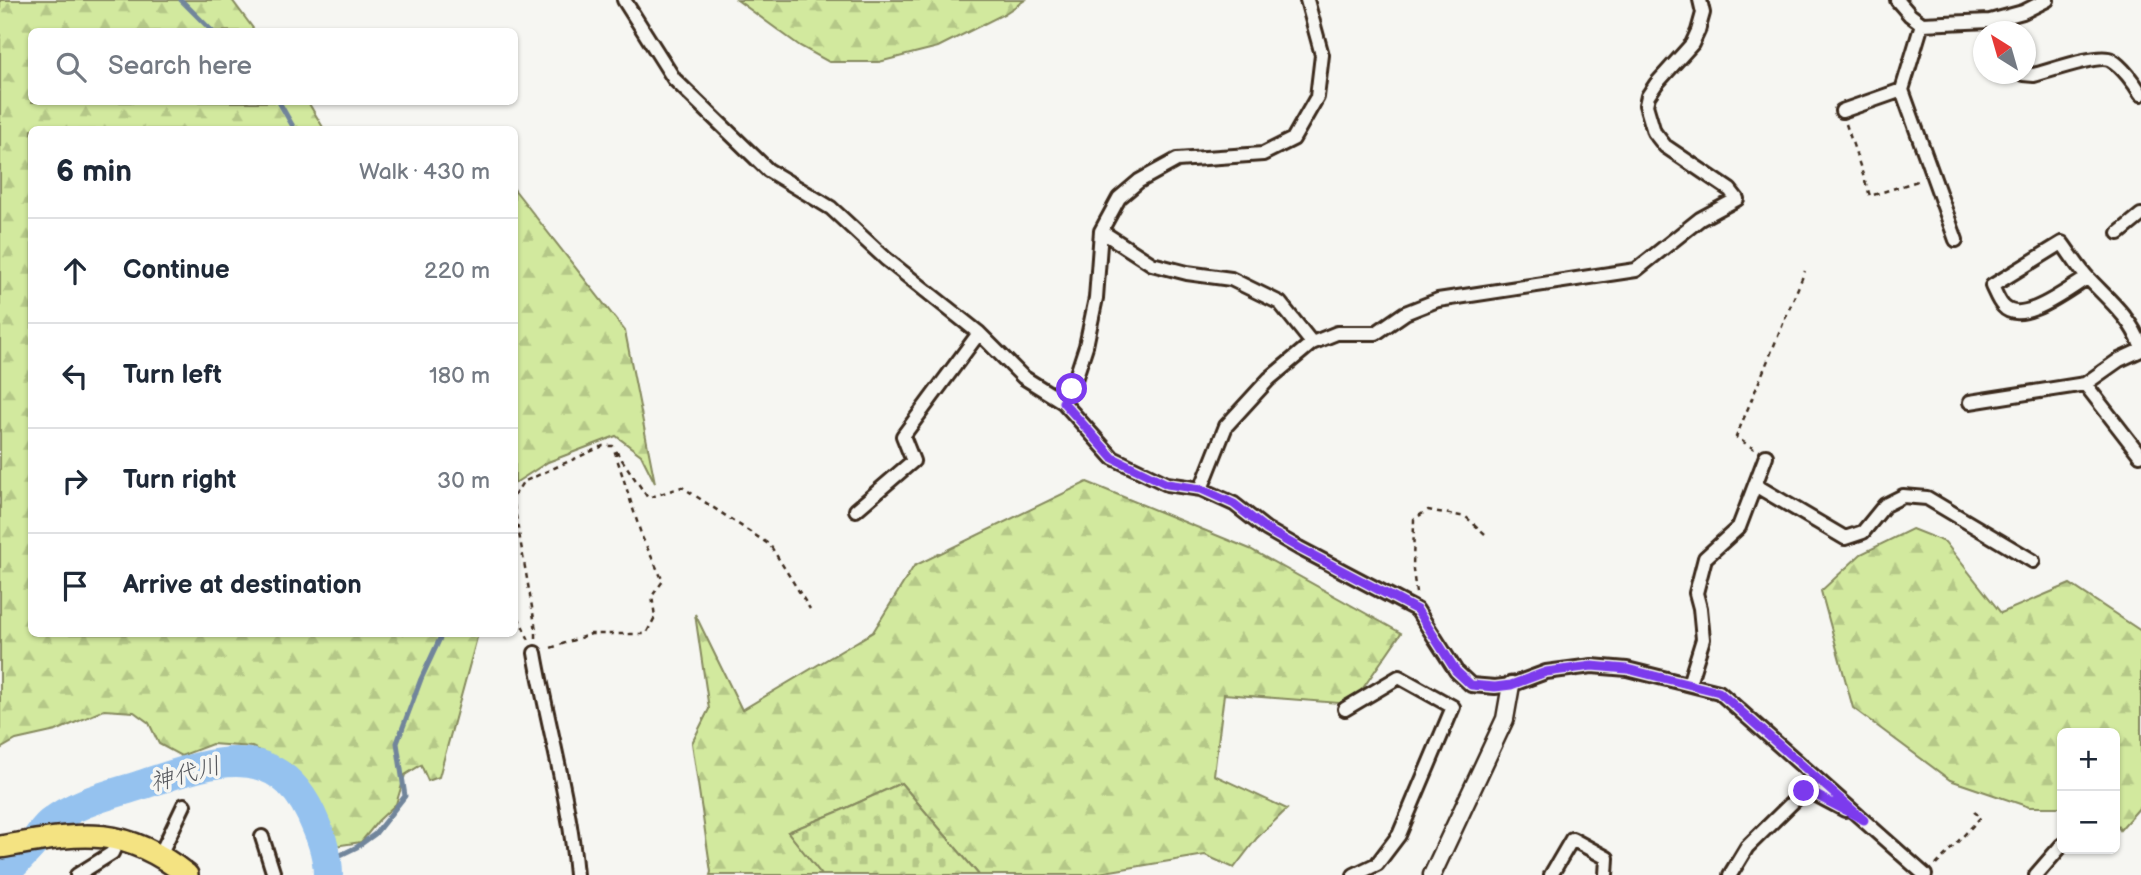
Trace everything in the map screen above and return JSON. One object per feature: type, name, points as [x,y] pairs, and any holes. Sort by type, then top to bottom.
[{"type":"highway","points":[[0,847],[72,836],[119,838],[139,844],[160,855],[187,875]]},
{"type":"street","points":[[624,0],[674,79],[768,170],[831,208],[886,259],[979,333],[1023,377],[1063,402],[1113,458],[1167,484],[1201,489],[1234,504],[1266,529],[1417,610],[1456,671],[1471,685],[1511,685],[1546,672],[1592,666],[1627,669],[1719,692],[1925,875]]},
{"type":"street","points":[[1063,402],[1072,389],[1086,346],[1096,298],[1101,231],[1119,198],[1139,181],[1177,160],[1263,154],[1293,139],[1317,97],[1322,55],[1307,0]]},
{"type":"street","points":[[1201,489],[1226,426],[1269,379],[1312,343],[1337,333],[1376,333],[1405,313],[1438,300],[1636,271],[1700,219],[1737,199],[1730,190],[1665,146],[1654,132],[1646,104],[1656,84],[1692,44],[1703,13],[1700,0]]},
{"type":"street","points":[[1897,0],[1922,24],[1973,25]]},
{"type":"street","points":[[2003,21],[2047,0]]},
{"type":"street","points":[[1922,24],[1902,90],[1955,240]]},
{"type":"street","points":[[2036,74],[2098,57],[2111,59],[2141,94]]},
{"type":"street","points":[[1842,111],[1902,90]]},
{"type":"street","points":[[2119,233],[2141,215]]},
{"type":"street","points":[[1101,231],[1152,264],[1187,273],[1231,279],[1280,303],[1312,343]]},
{"type":"street","points":[[1970,402],[2085,384],[2141,348],[2137,335],[2113,301],[2087,278],[2062,243],[1992,286],[2003,307],[2016,314],[2030,312],[2087,278]]},
{"type":"street","points":[[856,510],[913,461],[903,436],[979,333]]},
{"type":"street","points":[[2085,384],[2140,455]]},
{"type":"street","points":[[1689,684],[1703,639],[1696,593],[1705,558],[1739,527],[1766,456]]},
{"type":"street","points":[[1755,485],[1845,538],[1863,532],[1885,505],[1903,496],[1927,498],[2033,561]]},
{"type":"street","points":[[535,653],[573,837],[576,875]]},
{"type":"street","points":[[1345,709],[1399,677],[1453,707],[1399,835],[1377,864],[1361,873]]},
{"type":"street","points":[[1432,875],[1505,719],[1511,685]]},
{"type":"street","points":[[1730,875],[1747,847],[1804,791],[1864,820]]},
{"type":"street","points":[[160,855],[184,805]]},
{"type":"street","points":[[262,837],[274,875]]},
{"type":"street","points":[[77,875],[112,853],[119,838]]},
{"type":"street","points":[[1551,875],[1572,839],[1607,858],[1606,875]]},
{"type":"street","points":[[2036,875],[2057,851]]},
{"type":"path","points":[[1842,111],[1870,196],[1934,175]]},
{"type":"path","points":[[1766,456],[1736,438],[1805,271]]},
{"type":"path","points":[[518,490],[523,482],[603,446],[613,446]]},
{"type":"path","points":[[613,446],[648,498],[682,487],[770,545],[810,609]]},
{"type":"path","points":[[535,653],[591,634],[646,634],[655,617],[652,596],[663,582],[642,537],[613,446]]},
{"type":"path","points":[[1417,610],[1413,570],[1414,519],[1428,510],[1466,517],[1485,534]]},
{"type":"path","points":[[518,528],[536,630],[535,653]]},
{"type":"path","points":[[518,617],[535,653]]},
{"type":"path","points":[[1936,865],[1981,817],[1970,809]]},
{"type":"green space","points":[[0,0],[232,0],[253,28],[28,28],[28,105],[310,105],[322,126],[28,126],[28,637],[477,637],[439,777],[428,781],[421,765],[405,775],[396,804],[361,842],[335,846],[317,803],[290,765],[252,747],[212,744],[181,756],[159,744],[149,723],[134,712],[104,710],[56,731],[16,740],[0,749]]},
{"type":"green space","points":[[737,0],[1025,0],[1004,14],[938,47],[879,62],[829,62],[800,46]]},
{"type":"green space","points":[[518,194],[625,331],[655,483],[641,455],[616,436],[548,462],[518,481]]},
{"type":"green space","points":[[1087,482],[1250,549],[1401,633],[1352,704],[1224,694],[1214,775],[1287,809],[1257,838],[1234,868],[1205,855],[1087,875],[979,875],[901,783],[788,832],[822,875],[710,875],[692,743],[709,709],[695,614],[742,710],[873,632],[914,566]]},
{"type":"green space","points":[[1912,529],[1945,542],[2001,613],[2070,584],[2141,631],[2141,806],[2120,830],[2120,728],[2057,728],[2057,807],[2029,807],[1950,780],[1853,708],[1821,591],[1861,554]]},
{"type":"green space","points":[[901,783],[979,875],[822,875],[788,832],[842,810]]},
{"type":"waterway","points":[[181,0],[209,28]]},
{"type":"waterway","points":[[281,105],[293,126]]},
{"type":"waterway","points":[[328,861],[357,847],[375,834],[405,796],[397,743],[421,679],[441,637]]},
{"type":"waterway","name":"神代川","points":[[3,875],[47,825],[70,810],[104,796],[187,770],[235,762],[257,764],[277,773],[295,789],[311,814],[320,836],[327,859],[328,875]]},
{"type":"route","points":[[1072,389],[1063,402],[1113,458],[1167,484],[1201,489],[1234,504],[1266,529],[1417,610],[1456,671],[1471,685],[1511,685],[1546,672],[1592,666],[1627,669],[1719,692],[1864,820],[1804,791]]}]
